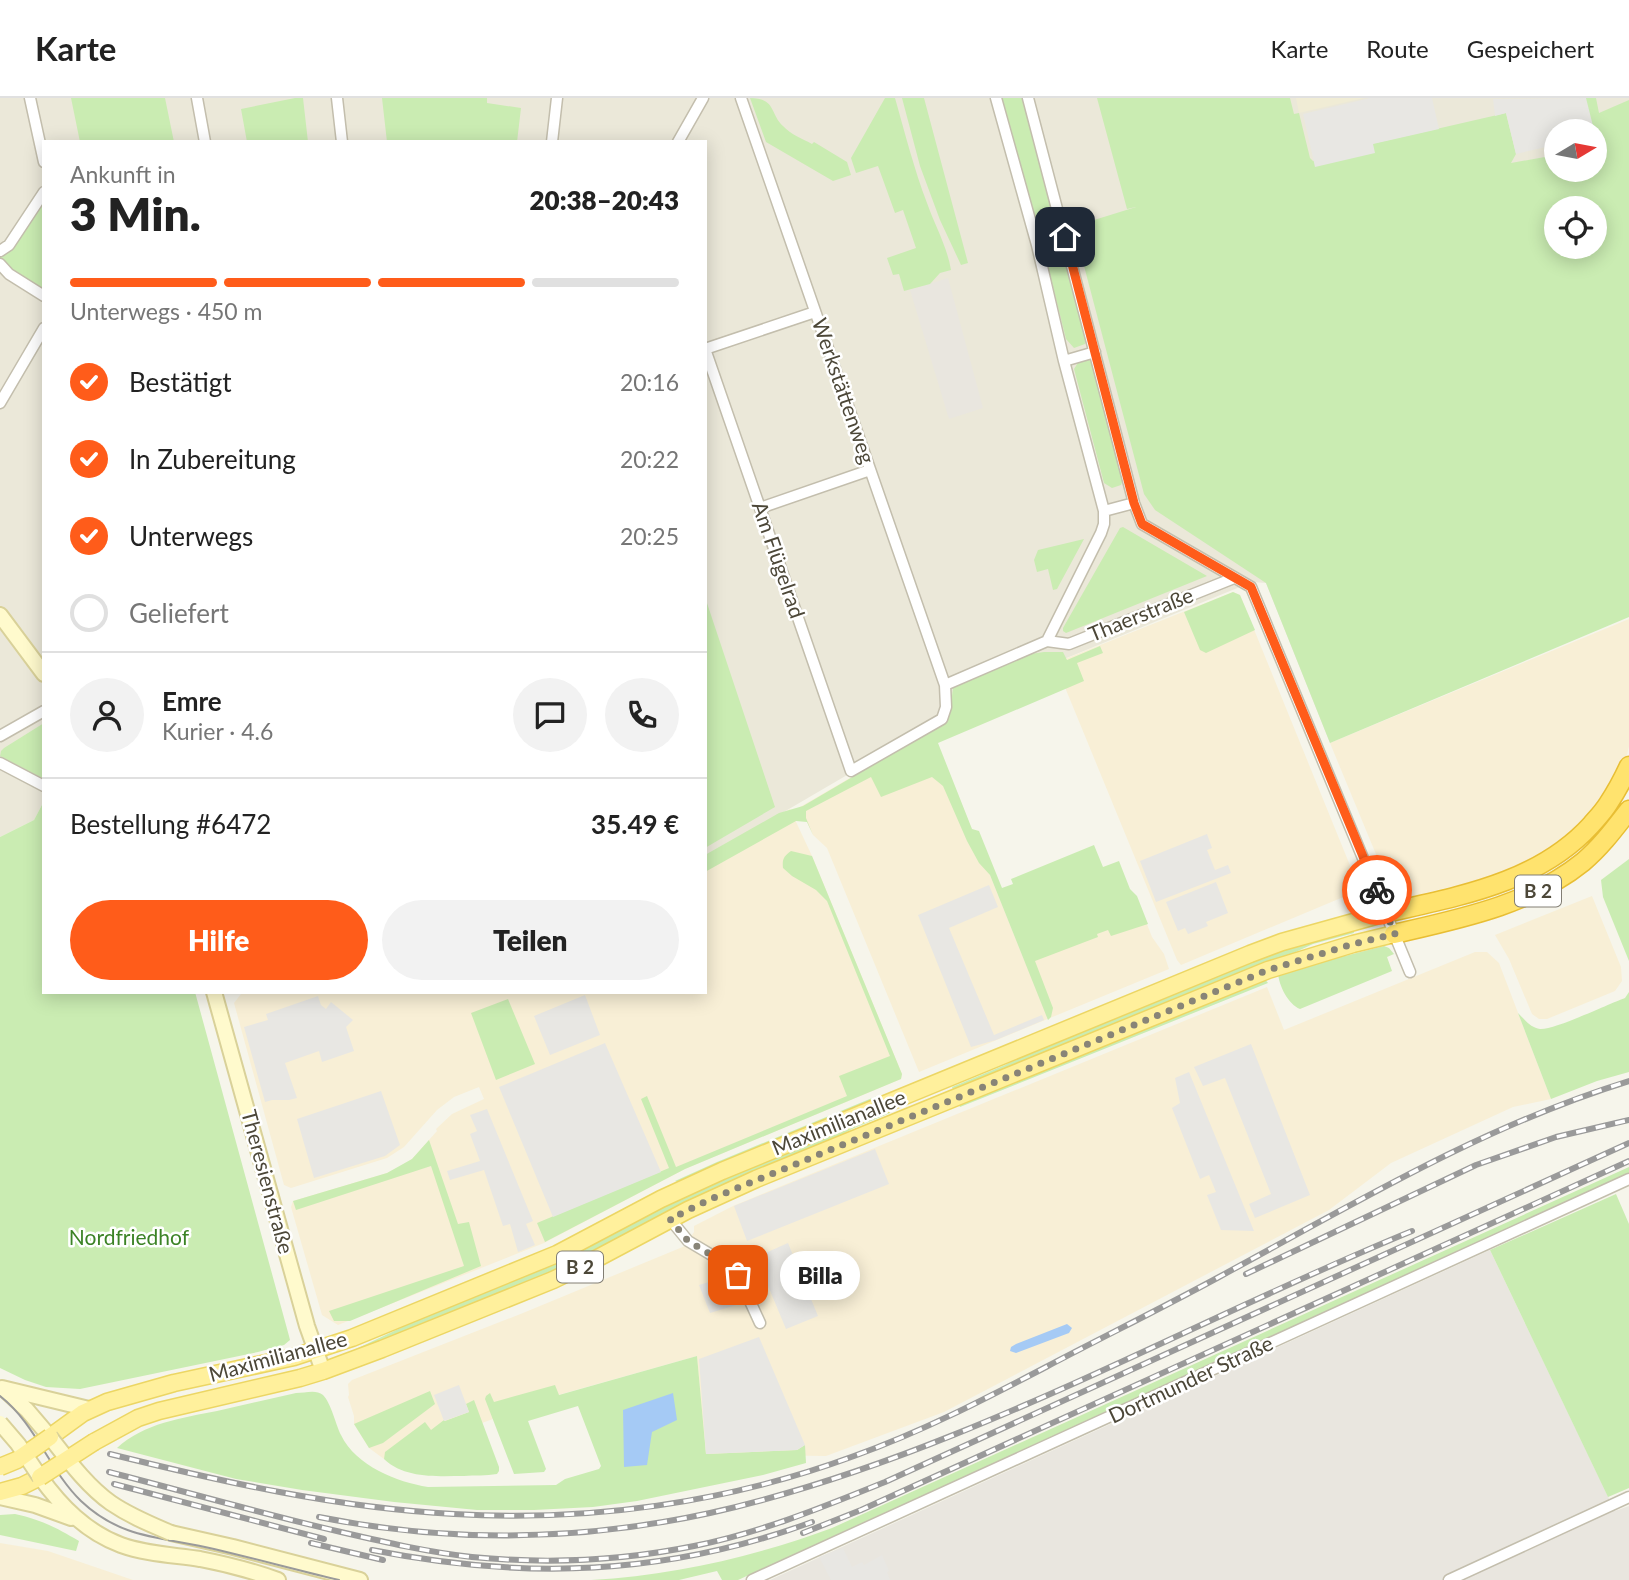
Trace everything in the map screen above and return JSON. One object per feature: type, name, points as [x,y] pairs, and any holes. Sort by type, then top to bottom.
[{"type":"highway","name":"Maximilianallee","points":[[1386,913],[1486,888],[1517,877],[1544,863],[1580,836],[1607,807],[1629,766]]},
{"type":"highway","name":"Maximilianallee","points":[[1395,934],[1506,904],[1534,893],[1584,861],[1601,845],[1629,810]]},
{"type":"main road","points":[[0,615],[42,671]]},
{"type":"main road","name":"Maximilianallee","points":[[25,1455],[89,1409],[174,1383],[316,1351],[352,1338],[557,1255],[712,1175],[1181,981],[1282,942],[1386,913]]},
{"type":"main road","name":"Maximilianallee","points":[[68,1459],[138,1418],[323,1371],[553,1280],[713,1198],[1268,970],[1395,934]]},
{"type":"main road","name":"Theresienstraße","points":[[215,994],[307,1326],[323,1371]]},
{"type":"main road","points":[[1,1387],[89,1409]]},
{"type":"main road","points":[[1,1387],[27,1410],[86,1480],[127,1513],[171,1533],[360,1580]]},
{"type":"main road","points":[[0,1423],[58,1501],[93,1531],[134,1549],[234,1566],[278,1580]]},
{"type":"main road","name":"B 2","points":[[0,1467],[25,1455]]},
{"type":"main road","name":"B 2","points":[[0,1495],[22,1486],[68,1459]]},
{"type":"main road","points":[[0,1495],[79,1521]]},
{"type":"street","points":[[30,98],[42,153]]},
{"type":"street","points":[[197,98],[205,140]]},
{"type":"street","points":[[337,98],[342,140]]},
{"type":"street","points":[[552,140],[557,98]]},
{"type":"street","points":[[679,140],[703,98]]},
{"type":"street","name":"Werkstättenweg","points":[[741,98],[945,685]]},
{"type":"street","name":"Thaerstraße","points":[[996,98],[1037,245],[1064,361],[1104,511],[1101,533],[1047,641]]},
{"type":"street","points":[[1028,98],[1134,503],[1142,524],[1251,587],[1410,972]]},
{"type":"street","points":[[0,251],[9,245],[42,195]]},
{"type":"street","points":[[1037,245],[1065,237]]},
{"type":"street","points":[[0,264],[9,274],[42,295]]},
{"type":"street","points":[[707,348],[815,312]]},
{"type":"street","points":[[0,403],[42,331]]},
{"type":"street","points":[[1064,361],[1095,352]]},
{"type":"street","name":"Am Flügelrad","points":[[707,355],[851,771],[942,719],[946,707],[945,685]]},
{"type":"street","points":[[760,508],[870,470]]},
{"type":"street","points":[[1104,511],[1134,503]]},
{"type":"street","name":"Thaerstraße","points":[[945,685],[1047,641],[1069,644],[1234,578]]},
{"type":"street","points":[[0,736],[42,712]]},
{"type":"street","points":[[0,763],[42,785]]},
{"type":"street","name":"Dortmunder Straße","points":[[752,1580],[1629,1179]]},
{"type":"street","points":[[670,1219],[688,1241],[725,1263],[738,1275],[760,1323]]},
{"type":"street","points":[[1450,1580],[1629,1497]]},
{"type":"shaded area","points":[[0,98],[1629,98],[1629,542],[1330,743],[1266,583],[1252,582],[1003,684],[707,857],[707,140],[42,140],[42,805],[34,820],[0,837]]},
{"type":"shaded area","points":[[1296,98],[1364,98],[1299,113]]},
{"type":"shaded area","points":[[1370,98],[1432,98],[1439,129],[1373,144],[1375,153],[1315,167],[1303,114]]},
{"type":"shaded area","points":[[1586,98],[1591,119],[1544,119],[1544,147],[1516,154],[1506,113],[1495,116],[1493,99]]},
{"type":"shaded area","points":[[948,278],[983,408],[949,419],[910,290]]},
{"type":"shaded area","points":[[1233,592],[1240,595],[1360,890],[1181,965],[1055,663]]},
{"type":"shaded area","points":[[1629,619],[1629,746],[1608,791],[1588,820],[1560,844],[1525,866],[1409,897],[1392,893],[1330,743]]},
{"type":"shaded area","points":[[932,730],[1025,962],[1143,914],[1169,969],[919,1072],[827,848],[813,835],[800,807]]},
{"type":"shaded area","points":[[790,809],[902,1074],[901,1079],[685,1169],[544,1243],[338,1325],[322,1315],[291,1207],[293,1201],[387,1173],[401,1166],[412,1159],[452,1114],[484,1099],[479,1087],[454,1097],[437,1110],[404,1147],[387,1158],[291,1188],[284,1185],[234,1003],[241,994],[707,994],[707,857]]},
{"type":"shaded area","points":[[1207,834],[1212,848],[1207,850],[1215,870],[1228,865],[1231,873],[1156,902],[1140,861]]},
{"type":"shaded area","points":[[1216,882],[1228,913],[1206,922],[1208,926],[1188,934],[1185,928],[1178,931],[1166,902]]},
{"type":"shaded area","points":[[989,885],[998,907],[949,928],[994,1035],[1042,1015],[1044,1020],[996,1040],[971,1047],[918,915]]},
{"type":"shaded area","points":[[1592,896],[1621,967],[1622,981],[1615,991],[1547,1019],[1539,1019],[1532,1014],[1509,959],[1495,935]]},
{"type":"shaded area","points":[[1475,952],[1487,952],[1499,963],[1551,1099],[1513,1107],[1391,1163],[1329,1210],[944,1412],[826,1456],[706,1454],[697,1356],[558,1395],[384,1459],[369,1448],[354,1424],[348,1397],[348,1384],[352,1380],[685,1246],[694,1232],[694,1226],[733,1206],[1267,987],[1284,1030]]},
{"type":"shaded area","points":[[585,995],[600,1035],[550,1055],[534,1016]]},
{"type":"shaded area","points":[[318,996],[321,1005],[326,1009],[331,1002],[353,1020],[346,1027],[354,1051],[322,1062],[319,1051],[285,1063],[297,1098],[265,1102],[244,1027],[268,1020],[266,1014]]},
{"type":"shaded area","points":[[605,1043],[661,1172],[553,1217],[499,1087]]},
{"type":"shaded area","points":[[1251,1044],[1310,1195],[1255,1218],[1249,1204],[1271,1194],[1225,1078],[1203,1086],[1194,1067]]},
{"type":"shaded area","points":[[1189,1072],[1254,1231],[1221,1230],[1207,1195],[1216,1192],[1209,1175],[1200,1179],[1172,1108],[1180,1103],[1175,1078]]},
{"type":"shaded area","points":[[381,1091],[400,1145],[385,1156],[314,1178],[297,1119]]},
{"type":"shaded area","points":[[487,1109],[533,1221],[526,1224],[535,1245],[518,1252],[510,1224],[503,1226],[484,1170],[450,1180],[447,1171],[480,1161],[470,1134],[477,1131],[470,1115]]},
{"type":"shaded area","points":[[875,1149],[889,1184],[747,1241],[734,1206]]},
{"type":"shaded area","points":[[788,1243],[818,1316],[786,1329],[756,1257]]},
{"type":"shaded area","points":[[1490,1250],[1615,1511],[1629,1506],[1629,1580],[770,1580]]},
{"type":"shaded area","points":[[729,1276],[734,1281],[743,1303],[710,1313],[699,1285]]},
{"type":"shaded area","points":[[759,1337],[805,1445],[797,1450],[706,1454],[699,1359]]},
{"type":"shaded area","points":[[459,1385],[469,1412],[444,1421],[434,1395]]},
{"type":"shaded area","points":[[0,1543],[48,1551],[133,1580],[0,1580]]},
{"type":"shaded area","points":[[843,1548],[852,1567],[862,1562],[864,1565],[882,1555],[890,1580],[831,1580],[819,1557]]},
{"type":"green space","points":[[71,98],[165,98],[174,140],[80,140]]},
{"type":"green space","points":[[303,98],[308,140],[247,140],[241,109]]},
{"type":"green space","points":[[382,98],[487,98],[487,103],[521,108],[517,140],[387,140]]},
{"type":"green space","points":[[750,98],[768,104],[789,131],[847,162],[851,175],[833,181],[766,142]]},
{"type":"green space","points":[[885,98],[895,98],[918,177],[951,270],[940,273],[930,284],[904,291],[899,274],[893,275],[887,258],[916,248],[903,210],[895,213],[878,166],[856,173],[851,158]]},
{"type":"green space","points":[[902,98],[924,98],[968,263],[961,265],[940,220],[920,166]]},
{"type":"green space","points":[[1000,98],[1026,98],[1059,225],[1050,236],[1036,232]]},
{"type":"green space","points":[[1097,98],[1290,98],[1294,114],[1299,113],[1313,161],[1371,144],[1506,113],[1516,154],[1511,163],[1544,157],[1544,182],[1607,182],[1607,119],[1589,119],[1579,98],[1596,98],[1599,113],[1629,100],[1629,617],[1330,743],[1266,583],[1155,510],[1144,494],[1078,243],[1078,225],[1136,207],[1127,209]]},
{"type":"green space","points":[[42,195],[42,295],[0,264],[0,251]]},
{"type":"green space","points":[[1058,246],[1066,252],[1088,337],[1085,344],[1074,348],[1066,339],[1046,259],[1049,249]]},
{"type":"green space","points":[[1088,359],[1095,365],[1124,478],[1121,485],[1112,488],[1104,483],[1074,369],[1079,361]]},
{"type":"green space","points":[[1123,527],[1207,576],[1066,633],[1063,628]]},
{"type":"green space","points":[[1084,539],[1057,589],[1053,590],[1048,569],[1037,572],[1034,560],[1038,550]]},
{"type":"green space","points":[[1233,592],[1240,595],[1255,630],[1206,653],[1200,650],[1184,612]]},
{"type":"green space","points":[[707,603],[775,807],[707,847]]},
{"type":"green space","points":[[1100,646],[1103,653],[1077,663],[1084,681],[938,743],[972,829],[979,831],[1002,888],[1013,884],[1011,879],[1094,845],[1103,867],[1119,861],[1130,889],[1137,896],[1148,924],[1111,936],[1108,930],[1097,934],[1098,937],[1035,961],[1053,1008],[1048,1020],[990,875],[979,863],[967,841],[943,786],[932,777],[881,797],[871,777],[806,811],[813,835],[807,822],[796,821],[707,871],[707,854],[779,813],[803,806],[946,722],[953,688],[1030,654],[1063,652],[1067,660]]},
{"type":"green space","points":[[42,724],[42,778],[0,756],[4,748]]},
{"type":"green space","name":"Nordfriedhof","points":[[42,805],[42,994],[196,994],[289,1336],[290,1340],[284,1345],[80,1389],[46,1387],[0,1368],[0,837],[34,820]]},
{"type":"green space","points":[[791,851],[812,856],[902,1074],[901,1079],[685,1169],[545,1242],[537,1223],[669,1168],[641,1099],[647,1096],[676,1167],[847,1096],[839,1076],[890,1056],[827,901],[816,890],[783,868],[784,858]]},
{"type":"green space","points":[[1629,859],[1629,961],[1603,897],[1601,880]]},
{"type":"green space","points":[[1353,928],[1354,933],[1313,944],[954,1093],[952,1087],[1031,1051],[1269,953]]},
{"type":"green space","points":[[1384,946],[1394,954],[1387,957],[1392,971],[1300,1009],[1288,999],[1282,989],[1278,973],[1340,953],[1345,956]]},
{"type":"green space","points":[[1264,978],[1268,983],[960,1107],[958,1103]]},
{"type":"green space","points":[[1629,992],[1629,1072],[1551,1099],[1518,1013],[1534,1027],[1547,1028],[1625,998]]},
{"type":"green space","points":[[508,999],[535,1064],[496,1080],[471,1013]]},
{"type":"green space","points":[[877,1096],[878,1101],[680,1183],[675,1181],[717,1162]]},
{"type":"green space","points":[[888,1109],[890,1113],[576,1263],[357,1352],[356,1349],[663,1204]]},
{"type":"green space","points":[[429,1140],[458,1224],[469,1222],[481,1266],[350,1321],[334,1321],[329,1311],[464,1266],[431,1166],[296,1210],[293,1201],[387,1173],[412,1159]]},
{"type":"green space","points":[[1629,1167],[1629,1173],[738,1580],[722,1580],[717,1571],[679,1580],[591,1580],[653,1574],[713,1563],[773,1548],[832,1528]]},
{"type":"green space","points":[[1616,1194],[1629,1224],[1629,1488],[1608,1497],[1490,1250]]},
{"type":"green space","points":[[697,1356],[706,1454],[797,1450],[805,1445],[806,1463],[763,1475],[637,1501],[593,1507],[477,1510],[394,1502],[236,1479],[117,1448],[151,1427],[177,1419],[296,1393],[314,1392],[320,1393],[326,1399],[341,1435],[357,1456],[391,1477],[428,1487],[556,1485],[601,1466],[578,1406],[528,1421],[546,1469],[544,1472],[514,1474],[486,1396],[490,1393],[494,1402],[555,1385],[559,1395]]},
{"type":"green space","points":[[430,1391],[435,1404],[383,1443],[369,1448],[354,1424]]},
{"type":"green space","points":[[474,1400],[499,1467],[497,1474],[422,1475],[402,1470],[384,1459],[385,1452],[425,1422],[431,1430],[444,1420],[469,1412],[466,1404]]},
{"type":"green space","points":[[15,1514],[48,1525],[79,1541],[76,1551],[0,1535],[0,1515]]},
{"type":"water","points":[[1067,1324],[1072,1328],[1069,1333],[1016,1353],[1010,1351],[1016,1344]]},
{"type":"water","points":[[673,1393],[677,1420],[652,1432],[647,1465],[624,1467],[623,1410]]},
{"type":"tram line","points":[[0,1396],[13,1407],[33,1433],[70,1489],[96,1514],[112,1523],[144,1535],[339,1580]]},
{"type":"railway","points":[[110,1454],[324,1500],[454,1514],[505,1516],[606,1512],[657,1506],[757,1486],[854,1456],[928,1426],[1176,1300],[1419,1169],[1522,1120],[1629,1081]]},
{"type":"railway","points":[[1246,1274],[1476,1165],[1556,1137],[1629,1120]]},
{"type":"railway","points":[[109,1472],[312,1525],[455,1555],[500,1559],[583,1560],[639,1555],[719,1541],[815,1510],[885,1482],[1629,1143]]},
{"type":"railway","points":[[803,1533],[861,1510],[1629,1161]]},
{"type":"railway","points":[[319,1517],[416,1531],[514,1535],[613,1529],[710,1513],[801,1489],[979,1425],[1412,1231]]},
{"type":"railway","points":[[114,1484],[324,1539]]},
{"type":"railway","points":[[372,1550],[484,1566],[594,1568],[703,1553],[757,1540],[812,1522]]},
{"type":"railway","points":[[311,1543],[383,1560]]},
{"type":"way so far","points":[[738,1275],[725,1263],[688,1241],[670,1219],[713,1198],[1268,970],[1395,934],[1377,890]]},
{"type":"place","name":"Billa","points":[[738,1275]]},
{"type":"route","points":[[1065,237],[1134,503],[1142,524],[1251,587],[1377,890]]}]
